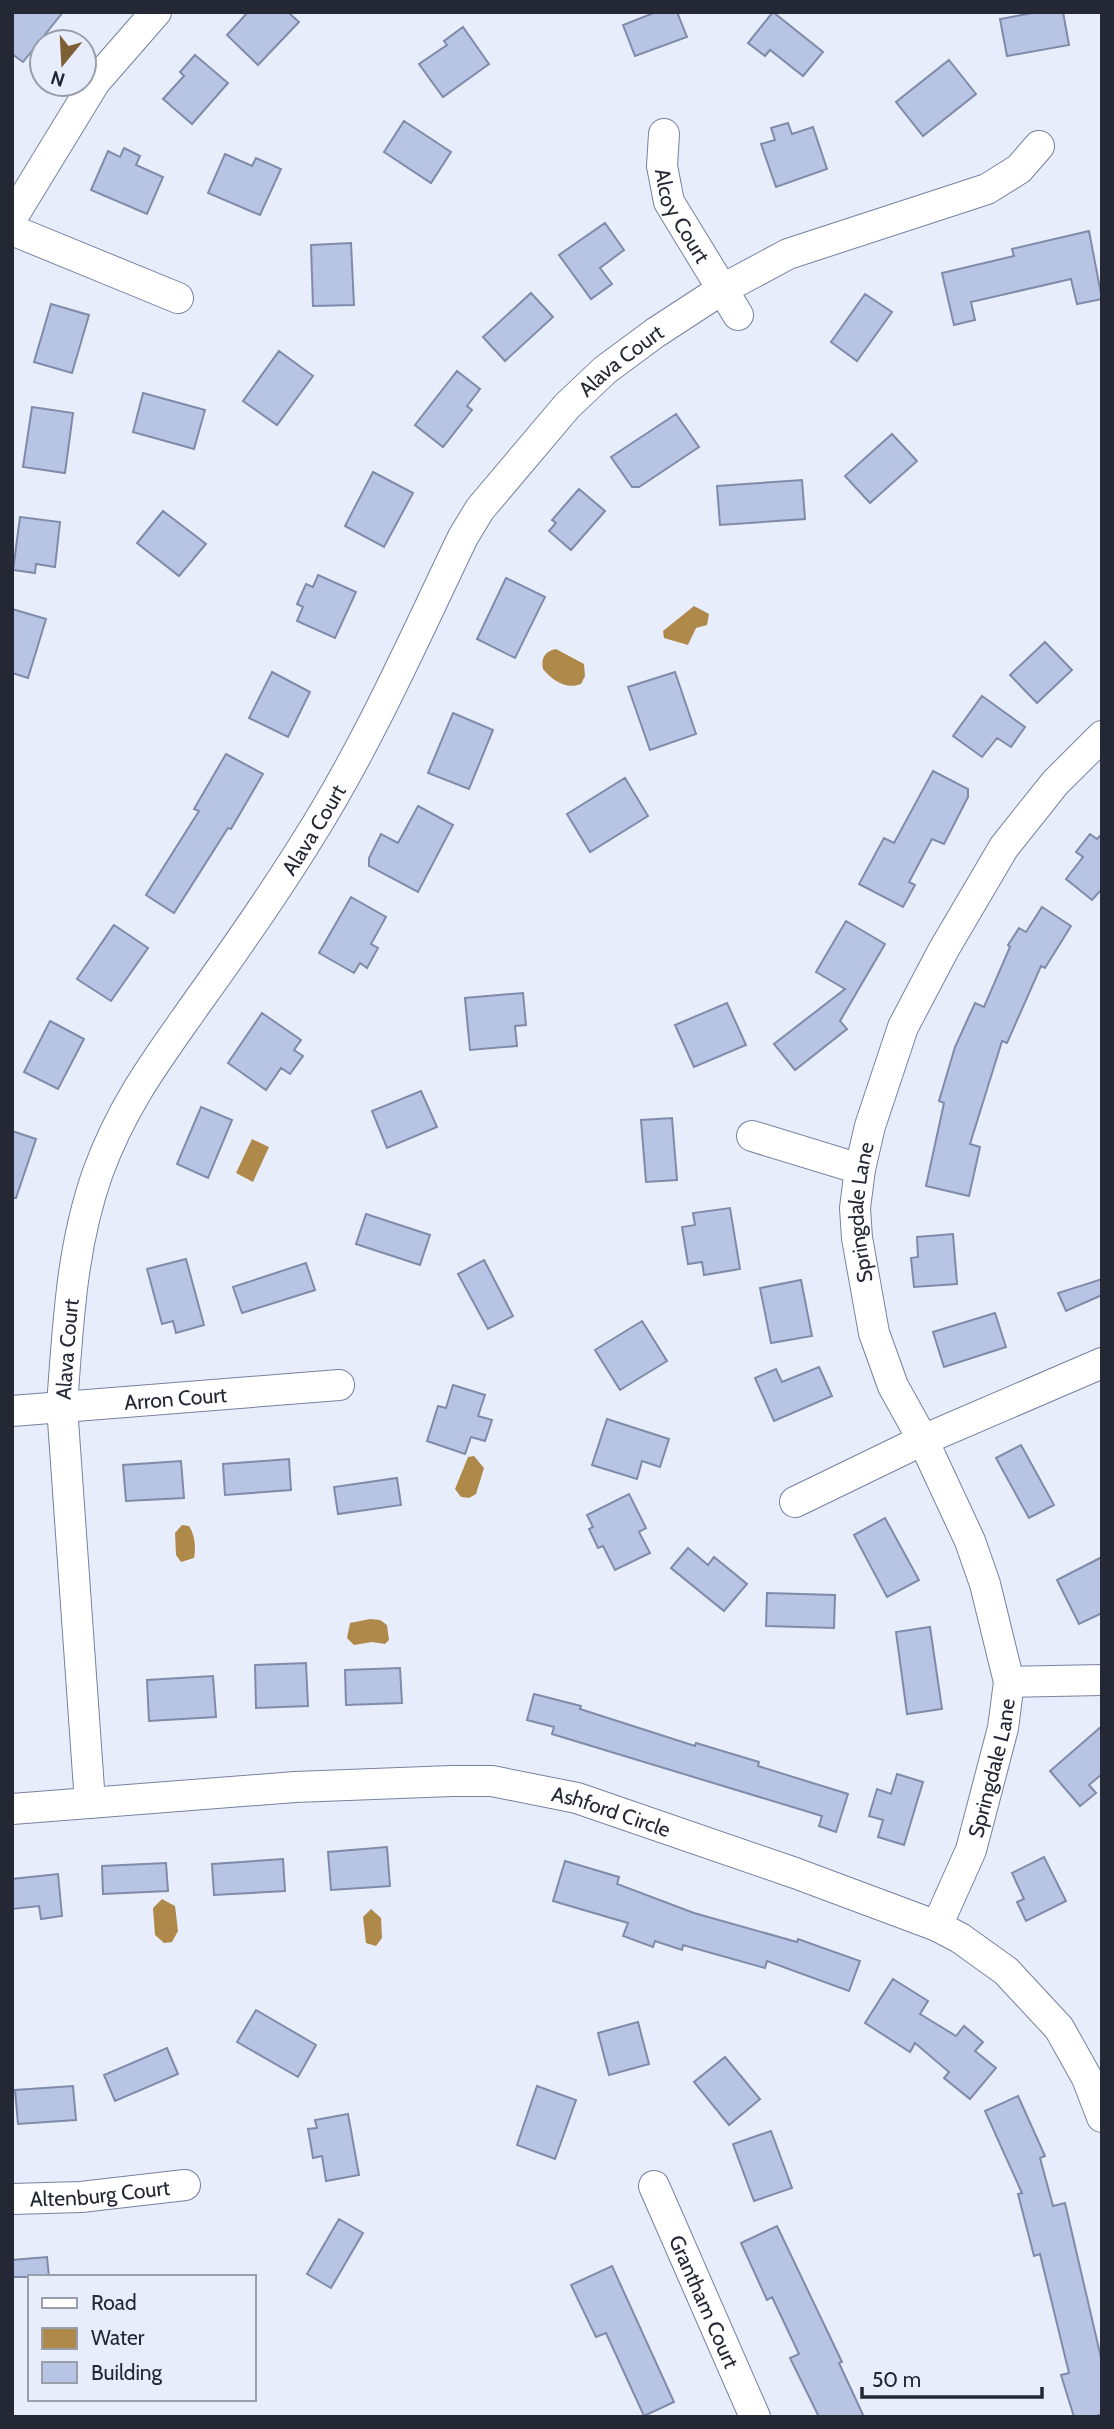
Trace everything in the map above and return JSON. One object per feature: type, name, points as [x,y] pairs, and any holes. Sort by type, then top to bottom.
[{"type":"street","points":[[12,218],[95,82],[156,12]]},
{"type":"street","name":"Alcoy Court","points":[[664,134],[662,166],[669,202],[738,315]]},
{"type":"street","name":"Alava Court","points":[[90,1802],[62,1406],[71,1277],[97,1174],[141,1080],[242,939],[306,842],[352,762],[463,537],[480,509],[536,439],[605,370],[654,333],[721,290],[789,254],[987,189],[1019,169],[1039,146]]},
{"type":"street","points":[[12,230],[178,298]]},
{"type":"street","name":"Springdale Lane","points":[[937,1926],[971,1850],[1003,1728],[1009,1682],[985,1584],[970,1541],[923,1440],[893,1386],[874,1333],[857,1238],[855,1208],[860,1169],[870,1126],[903,1027],[944,949],[1004,847],[1055,783],[1102,736]]},
{"type":"street","points":[[752,1136],[860,1169]]},
{"type":"street","points":[[795,1502],[923,1440],[1102,1363]]},
{"type":"street","name":"Arron Court","points":[[12,1410],[339,1385]]},
{"type":"street","points":[[1009,1682],[1102,1680]]},
{"type":"street","name":"Ashford Circle","points":[[12,1809],[90,1802],[156,1800],[295,1787],[492,1781],[530,1786],[662,1826],[937,1926],[960,1938],[1006,1972],[1059,2028],[1087,2078],[1102,2117]]},
{"type":"street","name":"Altenburg Court","points":[[12,2199],[80,2197],[185,2185]]},
{"type":"street","name":"Grantham Court","points":[[654,2186],[755,2417]]},
{"type":"water","points":[[694,606],[709,614],[707,625],[696,628],[688,645],[664,638],[663,631]]},
{"type":"water","points":[[556,649],[584,664],[585,676],[581,684],[570,686],[560,683],[543,669],[544,656]]},
{"type":"water","points":[[252,1139],[269,1147],[253,1182],[236,1173]]},
{"type":"water","points":[[474,1456],[484,1468],[476,1494],[469,1498],[461,1497],[455,1489],[468,1457]]},
{"type":"water","points":[[182,1525],[189,1526],[194,1537],[195,1550],[194,1558],[181,1562],[176,1555],[175,1533]]},
{"type":"water","points":[[380,1620],[387,1625],[389,1640],[385,1644],[372,1642],[354,1645],[347,1638],[350,1623]]},
{"type":"water","points":[[162,1899],[175,1906],[178,1931],[172,1942],[164,1943],[155,1935],[153,1908]]},
{"type":"water","points":[[371,1909],[381,1918],[382,1938],[376,1946],[366,1943],[363,1917]]},
{"type":"building","points":[[12,12],[63,12],[50,28],[28,28],[28,56],[23,62],[12,54]]},
{"type":"building","points":[[248,12],[288,12],[299,22],[258,65],[227,35]]},
{"type":"building","points":[[656,12],[677,12],[687,37],[635,56],[623,25]]},
{"type":"building","points":[[773,12],[823,52],[803,76],[770,50],[765,56],[748,43]]},
{"type":"building","points":[[1038,12],[1063,12],[1069,45],[1007,56],[1000,19]]},
{"type":"building","points":[[463,27],[489,64],[443,97],[419,64],[447,45],[444,41]]},
{"type":"building","points":[[195,55],[228,83],[192,124],[163,99],[184,76],[180,72]]},
{"type":"building","points":[[949,60],[976,94],[923,136],[896,102]]},
{"type":"building","points":[[404,121],[451,152],[431,183],[384,152]]},
{"type":"building","points":[[788,123],[792,134],[813,127],[827,169],[776,187],[761,144],[775,140],[771,128]]},
{"type":"building","points":[[124,148],[140,156],[136,165],[163,177],[147,214],[91,190],[108,151],[120,157]]},
{"type":"building","points":[[225,154],[252,166],[256,158],[281,169],[260,215],[208,193]]},
{"type":"building","points":[[605,223],[624,250],[600,268],[612,284],[591,299],[559,255]]},
{"type":"building","points":[[1089,231],[1102,299],[1077,304],[1071,279],[971,302],[975,320],[954,325],[942,273],[1014,256],[1012,249]]},
{"type":"building","points":[[351,243],[354,305],[313,306],[311,245]]},
{"type":"building","points":[[531,293],[553,317],[505,361],[483,337]]},
{"type":"building","points":[[865,294],[892,312],[857,361],[831,342]]},
{"type":"building","points":[[51,304],[89,315],[72,373],[34,362]]},
{"type":"building","points":[[279,351],[313,376],[277,425],[243,401]]},
{"type":"building","points":[[457,371],[480,389],[467,406],[472,410],[443,447],[415,425]]},
{"type":"building","points":[[143,393],[205,410],[194,449],[133,432]]},
{"type":"building","points":[[32,407],[73,413],[65,473],[23,467]]},
{"type":"building","points":[[676,414],[699,447],[639,487],[632,487],[611,457]]},
{"type":"building","points":[[892,434],[917,461],[870,503],[845,476]]},
{"type":"building","points":[[373,472],[413,493],[384,547],[345,526]]},
{"type":"building","points":[[802,480],[805,519],[720,525],[717,486]]},
{"type":"building","points":[[579,489],[605,511],[571,550],[549,531],[556,523],[552,520]]},
{"type":"building","points":[[163,511],[206,544],[179,576],[137,543]]},
{"type":"building","points":[[20,517],[60,522],[55,567],[36,564],[35,573],[13,570]]},
{"type":"building","points":[[318,575],[356,592],[335,638],[297,621],[303,607],[297,604],[306,584],[313,587]]},
{"type":"building","points":[[506,578],[545,597],[515,658],[477,639]]},
{"type":"building","points":[[12,609],[46,619],[28,678],[12,673]]},
{"type":"building","points":[[1045,642],[1072,670],[1037,703],[1010,675]]},
{"type":"building","points":[[272,672],[310,692],[288,737],[249,718]]},
{"type":"building","points":[[675,672],[696,734],[650,750],[628,687]]},
{"type":"building","points":[[982,696],[1025,727],[1011,747],[997,738],[982,757],[953,736]]},
{"type":"building","points":[[453,713],[493,730],[469,789],[428,773]]},
{"type":"building","points":[[226,754],[263,774],[231,829],[228,828],[174,913],[146,895],[199,811],[194,809]]},
{"type":"building","points":[[933,771],[968,789],[968,797],[944,844],[932,839],[909,882],[915,885],[903,907],[859,884],[884,838],[894,843]]},
{"type":"building","points":[[625,778],[648,816],[590,852],[567,814]]},
{"type":"building","points":[[418,806],[453,825],[418,892],[369,866],[369,858],[381,834],[398,843]]},
{"type":"building","points":[[1090,834],[1097,839],[1102,834],[1102,889],[1092,900],[1066,879],[1083,857],[1076,852]]},
{"type":"building","points":[[351,897],[386,917],[371,944],[378,948],[367,968],[360,963],[354,973],[319,953]]},
{"type":"building","points":[[1042,907],[1071,926],[1045,968],[1041,966],[1007,1043],[1002,1041],[970,1144],[980,1147],[969,1196],[926,1186],[944,1103],[939,1101],[955,1047],[975,1003],[984,1007],[1010,947],[1008,945],[1019,928],[1026,932]]},
{"type":"building","points":[[846,921],[885,944],[840,1021],[847,1029],[795,1070],[774,1044],[845,989],[816,972]]},
{"type":"building","points":[[114,925],[148,948],[111,1001],[77,979]]},
{"type":"building","points":[[523,993],[526,1025],[515,1026],[517,1046],[470,1050],[465,998]]},
{"type":"building","points":[[727,1003],[746,1045],[694,1067],[675,1025]]},
{"type":"building","points":[[262,1013],[301,1040],[294,1050],[303,1056],[290,1074],[281,1068],[266,1090],[228,1063]]},
{"type":"building","points":[[50,1021],[84,1039],[58,1089],[24,1072]]},
{"type":"building","points":[[421,1091],[437,1127],[387,1148],[372,1111]]},
{"type":"building","points":[[201,1107],[232,1120],[208,1178],[177,1164]]},
{"type":"building","points":[[672,1118],[677,1180],[646,1182],[641,1120]]},
{"type":"building","points":[[12,1131],[36,1139],[16,1198],[12,1198]]},
{"type":"building","points":[[730,1208],[740,1269],[704,1275],[702,1262],[688,1264],[682,1227],[695,1225],[693,1213]]},
{"type":"building","points":[[366,1214],[430,1235],[420,1265],[356,1244]]},
{"type":"building","points":[[953,1234],[957,1284],[914,1287],[911,1258],[918,1257],[917,1237]]},
{"type":"building","points":[[186,1259],[204,1325],[176,1333],[173,1321],[162,1324],[147,1269]]},
{"type":"building","points":[[484,1260],[513,1316],[488,1329],[458,1274]]},
{"type":"building","points":[[306,1263],[315,1290],[242,1313],[233,1287]]},
{"type":"building","points":[[1102,1279],[1102,1295],[1066,1311],[1058,1293]]},
{"type":"building","points":[[801,1280],[812,1336],[771,1343],[760,1288]]},
{"type":"building","points":[[995,1313],[1006,1347],[944,1367],[933,1332]]},
{"type":"building","points":[[642,1321],[667,1361],[620,1390],[595,1350]]},
{"type":"building","points":[[819,1367],[832,1396],[774,1421],[755,1378],[776,1369],[782,1382]]},
{"type":"building","points":[[453,1385],[485,1395],[478,1416],[492,1420],[485,1441],[471,1437],[465,1454],[427,1441],[438,1406],[446,1408]]},
{"type":"building","points":[[607,1419],[669,1439],[660,1467],[642,1461],[637,1479],[592,1465]]},
{"type":"building","points":[[1021,1445],[1054,1505],[1029,1518],[996,1458]]},
{"type":"building","points":[[289,1459],[291,1490],[225,1495],[223,1464]]},
{"type":"building","points":[[181,1461],[184,1498],[126,1501],[123,1465]]},
{"type":"building","points":[[397,1478],[401,1505],[338,1514],[334,1487]]},
{"type":"building","points":[[629,1494],[646,1528],[639,1532],[650,1553],[615,1570],[603,1546],[598,1548],[589,1529],[593,1527],[587,1515]]},
{"type":"building","points":[[885,1518],[919,1580],[887,1597],[854,1535]]},
{"type":"building","points":[[688,1548],[708,1565],[714,1557],[747,1584],[724,1611],[671,1568]]},
{"type":"building","points":[[1102,1557],[1102,1613],[1079,1624],[1057,1580]]},
{"type":"building","points":[[767,1593],[835,1595],[834,1628],[766,1626]]},
{"type":"building","points":[[930,1627],[942,1709],[907,1714],[896,1632]]},
{"type":"building","points":[[306,1663],[308,1706],[256,1708],[255,1665]]},
{"type":"building","points":[[400,1668],[402,1703],[346,1705],[345,1670]]},
{"type":"building","points":[[213,1676],[216,1717],[149,1721],[147,1680]]},
{"type":"building","points":[[534,1694],[581,1706],[580,1709],[695,1746],[696,1743],[759,1762],[758,1766],[848,1794],[836,1832],[819,1826],[822,1816],[552,1734],[554,1727],[527,1720]]},
{"type":"building","points":[[1102,1726],[1102,1774],[1089,1785],[1096,1793],[1080,1806],[1050,1771]]},
{"type":"building","points":[[897,1774],[923,1782],[904,1845],[878,1837],[883,1820],[869,1816],[877,1789],[891,1794]]},
{"type":"building","points":[[387,1847],[390,1886],[331,1890],[328,1852]]},
{"type":"building","points":[[1044,1857],[1066,1901],[1026,1921],[1017,1902],[1024,1899],[1012,1873]]},
{"type":"building","points":[[283,1859],[285,1891],[214,1895],[212,1864]]},
{"type":"building","points":[[565,1861],[619,1877],[617,1884],[694,1913],[797,1942],[798,1939],[860,1961],[849,1991],[767,1961],[765,1968],[683,1945],[682,1950],[655,1941],[653,1947],[623,1936],[628,1923],[553,1901]]},
{"type":"building","points":[[166,1863],[168,1891],[103,1894],[102,1866]]},
{"type":"building","points":[[58,1874],[62,1916],[41,1919],[39,1906],[12,1909],[12,1879]]},
{"type":"building","points":[[893,1979],[928,2001],[920,2014],[956,2036],[964,2026],[983,2042],[975,2051],[996,2068],[970,2099],[944,2078],[949,2072],[915,2043],[910,2052],[865,2023]]},
{"type":"building","points":[[256,2010],[316,2045],[298,2077],[237,2042]]},
{"type":"building","points":[[638,2022],[649,2064],[609,2075],[598,2033]]},
{"type":"building","points":[[167,2048],[178,2074],[115,2101],[104,2075]]},
{"type":"building","points":[[725,2057],[760,2099],[729,2125],[694,2082]]},
{"type":"building","points":[[73,2086],[76,2120],[18,2124],[15,2090]]},
{"type":"building","points":[[537,2086],[576,2100],[555,2159],[517,2145]]},
{"type":"building","points":[[1018,2096],[1045,2156],[1040,2158],[1053,2206],[1065,2203],[1102,2362],[1102,2414],[1093,2417],[1074,2417],[1061,2375],[1069,2373],[1040,2254],[1034,2256],[1018,2194],[1022,2193],[985,2111]]},
{"type":"building","points":[[348,2114],[359,2175],[326,2181],[322,2156],[313,2158],[308,2129],[317,2128],[315,2120]]},
{"type":"building","points":[[771,2131],[792,2188],[754,2201],[733,2144]]},
{"type":"building","points":[[339,2219],[363,2233],[331,2288],[307,2274]]},
{"type":"building","points":[[777,2226],[842,2362],[839,2363],[864,2417],[819,2417],[790,2358],[799,2354],[772,2297],[767,2300],[741,2243]]},
{"type":"building","points":[[47,2257],[49,2275],[12,2277],[12,2260]]},
{"type":"building","points":[[612,2266],[674,2402],[644,2416],[606,2333],[596,2337],[571,2285]]}]
